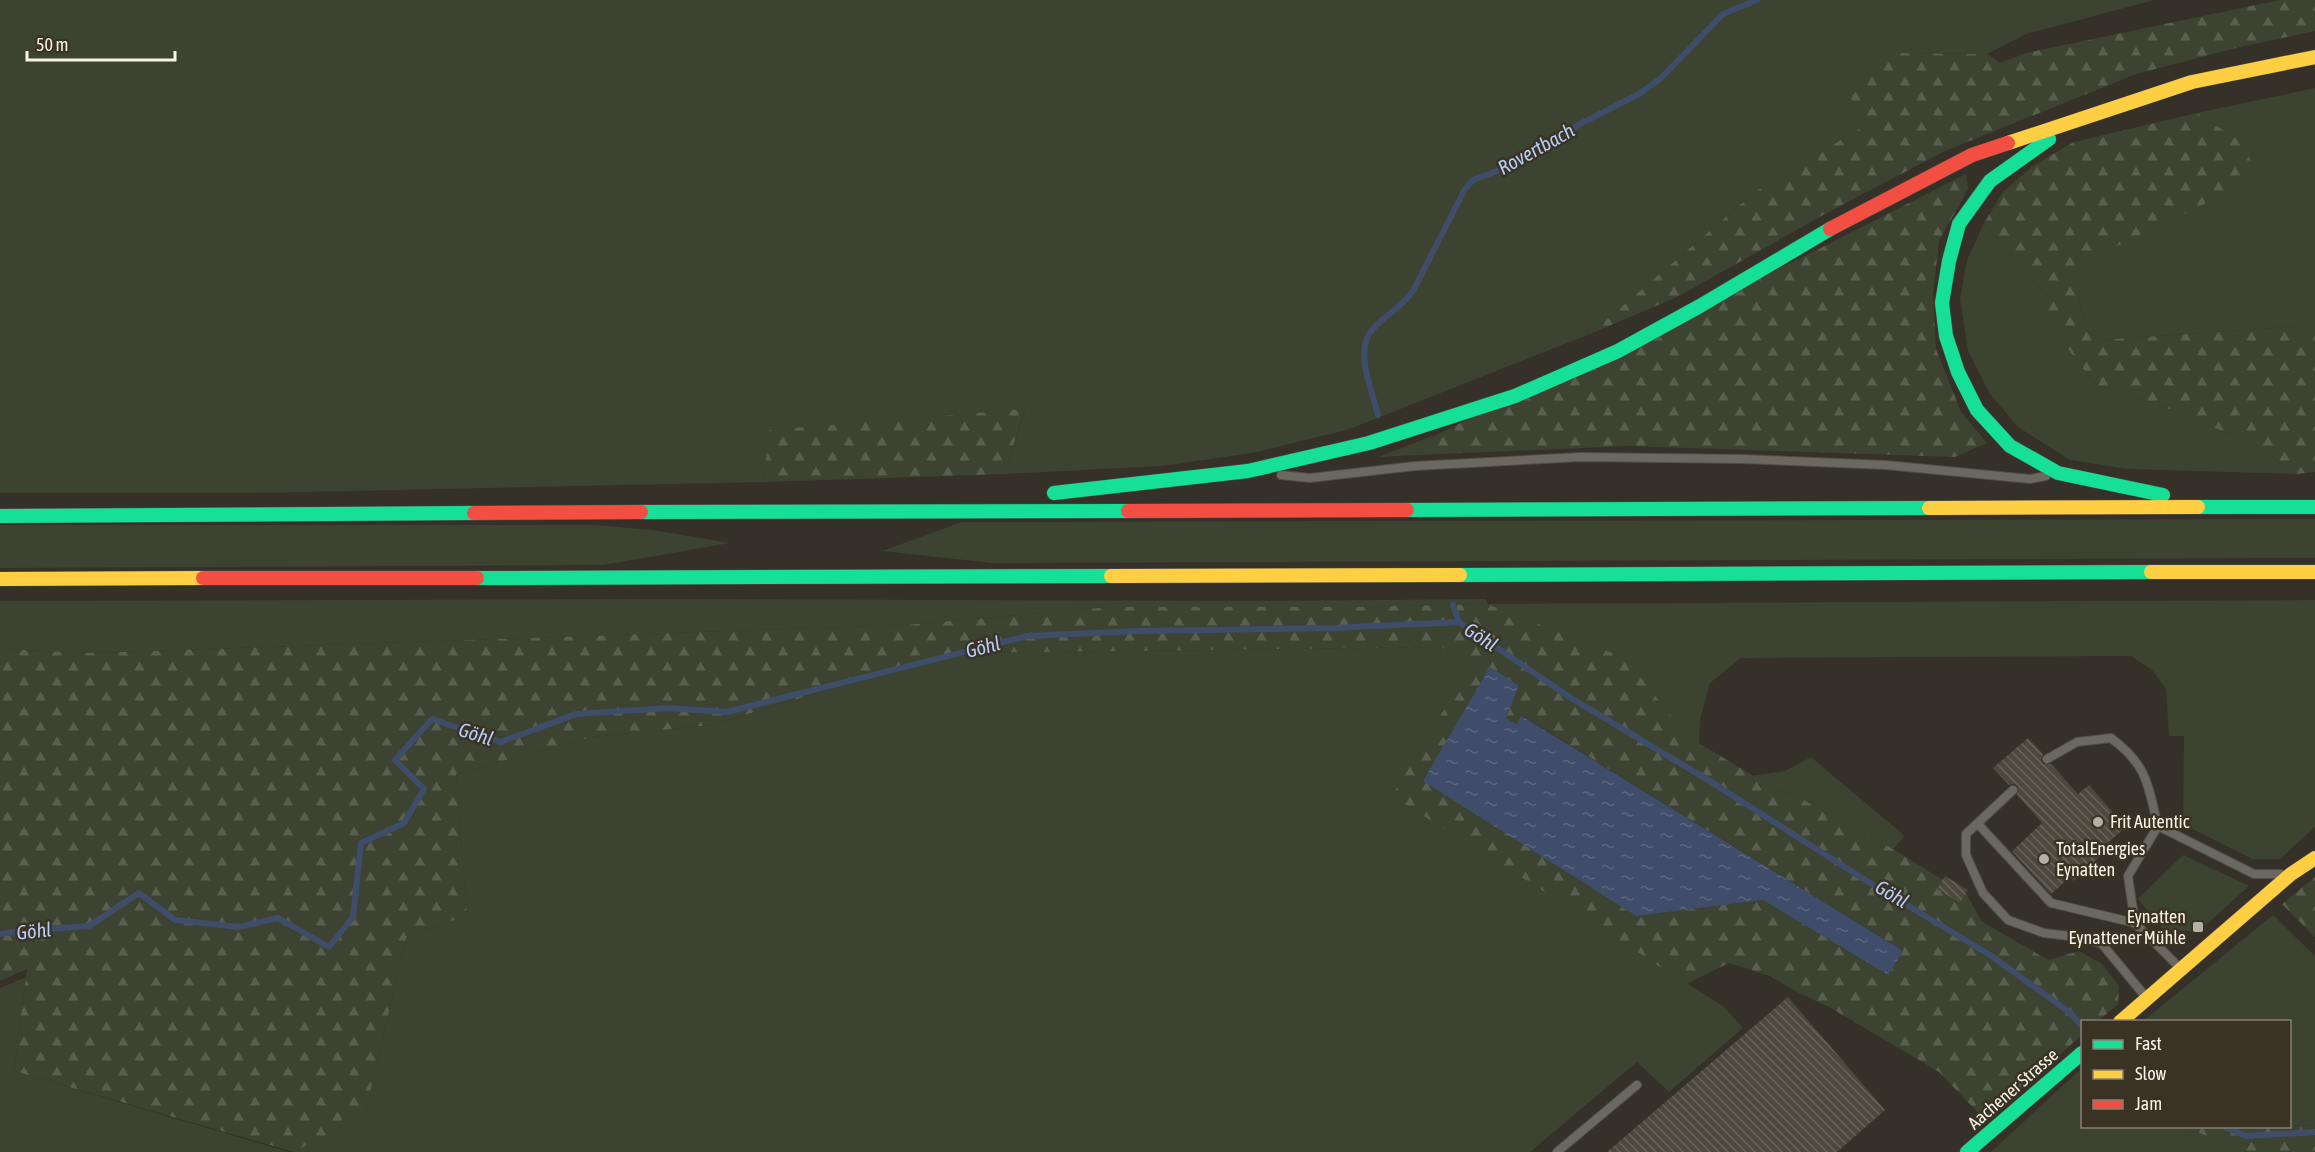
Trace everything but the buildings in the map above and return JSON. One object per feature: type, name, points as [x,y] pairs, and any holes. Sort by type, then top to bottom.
[{"type":"main road","points":[[1040,494],[1248,471],[1404,434],[1515,396],[1618,351],[1700,306],[1826,231],[1972,155],[2192,82],[2315,57]]},
{"type":"main road","points":[[2075,121],[1990,181],[1959,224],[1949,261],[1942,303],[1946,336],[1958,372],[1977,410],[2010,446],[2058,473],[2157,493],[2197,507]]},
{"type":"main road","points":[[983,511],[1019,496]]},
{"type":"main road","points":[[0,516],[1061,510],[2315,507]]},
{"type":"main road","points":[[0,579],[2315,572]]},
{"type":"main road","points":[[2291,874],[2315,844]]},
{"type":"main road","points":[[2122,1020],[2291,874],[2315,858]]},
{"type":"main road","name":"Aachener Strasse","points":[[1967,1152],[2081,1054]]},
{"type":"lane","points":[[1248,471],[1310,478],[1415,466],[1581,457],[1742,459],[1886,465],[2030,479],[2058,473]]},
{"type":"lane","points":[[2047,759],[2077,742],[2110,738],[2128,751],[2144,772],[2158,826],[2128,876],[2135,923]]},
{"type":"lane","points":[[2013,790],[1966,834],[1966,855],[1983,893],[2008,920],[2044,933],[2078,937],[2102,944],[2147,998]]},
{"type":"lane","points":[[1978,824],[2051,903],[2135,923],[2181,969]]},
{"type":"lane","points":[[2158,826],[2254,874],[2291,874]]},
{"type":"lane","points":[[1557,1152],[1637,1085]]},
{"type":"green space","points":[[0,0],[2154,0],[2026,34],[1987,54],[1900,53],[1867,125],[1756,191],[1590,334],[1347,430],[1252,453],[1162,466],[1004,474],[1025,410],[770,430],[764,482],[258,493],[0,493]]},
{"type":"green space","points":[[2280,0],[2315,0],[2315,31],[2236,48],[2136,74],[1945,151],[1825,214],[1677,297],[1590,334],[1756,191],[1866,125],[1844,86],[1900,53],[1987,54],[2000,63],[2026,53]]},
{"type":"green space","points":[[2315,88],[2315,325],[2102,340],[2087,331],[2079,299],[2079,270],[2243,143],[2197,113]]},
{"type":"green space","points":[[2197,113],[2243,143],[2258,178],[2105,252],[2079,270],[2079,300],[2087,331],[2102,340],[2315,325],[2315,472],[2296,474],[2256,445],[2167,408],[2095,384],[2048,323],[2048,297],[1984,223],[2003,192],[2034,165],[2074,142]]},
{"type":"green space","points":[[1966,174],[1968,189],[1939,241],[1933,294],[1936,349],[1961,412],[1987,443],[1955,457],[1628,446],[1439,454],[1432,437],[1817,250]]},
{"type":"green space","points":[[1984,223],[2048,297],[2048,323],[2095,384],[2167,408],[2256,445],[2296,474],[2128,469],[2070,460],[2018,427],[1990,394],[1968,351],[1960,298],[1967,260]]},
{"type":"green space","points":[[1025,409],[1004,474],[764,482],[769,430]]},
{"type":"green space","points":[[1432,436],[1439,454],[1378,457]]},
{"type":"green space","points":[[2315,519],[2315,558],[992,563],[882,551],[962,522]]},
{"type":"green space","points":[[0,525],[595,525],[653,530],[730,543],[603,565],[0,568]]},
{"type":"green space","points":[[655,599],[1263,601],[1485,599],[1488,604],[2315,600],[2315,827],[2280,859],[2253,859],[2183,824],[2184,736],[2169,736],[2166,689],[2152,670],[2131,656],[1741,658],[1710,683],[1700,720],[1699,743],[1678,725],[1487,604],[1355,607],[1109,607],[905,625],[91,653],[0,649],[0,601]]},
{"type":"green space","points":[[1487,604],[1625,658],[1678,725],[1699,743],[1775,789],[1800,798],[1893,849],[1967,895],[1981,921],[2048,960],[2079,951],[2102,964],[2119,986],[2118,1004],[2099,1020],[2081,1020],[2081,1036],[1985,1120],[1939,1072],[1831,1008],[1770,976],[1729,963],[1686,984],[1577,912],[1392,796],[1471,665],[1441,647],[966,653],[846,684],[712,725],[591,737],[456,774],[467,915],[406,938],[365,1114],[294,1152],[14,1071],[27,969],[0,981],[0,649],[91,653],[905,625],[1109,607],[1355,607]],"holes":[[[1519,686],[1506,718],[1516,724],[1523,716],[1903,951],[1888,975],[1763,900],[1636,916],[1423,781]]]},
{"type":"green space","points":[[1441,647],[1471,664],[1577,912],[1724,1007],[1743,1028],[1669,1092],[1637,1062],[1530,1152],[294,1152],[365,1114],[406,938],[467,915],[456,774],[591,737],[712,725],[846,684],[966,653]]},
{"type":"green space","points":[[1811,757],[1905,836],[1893,849],[1800,798],[1775,789],[1752,776],[1785,771]]},
{"type":"green space","points":[[2183,855],[2249,886],[2198,932],[2163,929],[2138,899]]},
{"type":"green space","points":[[2315,877],[2315,937],[2282,904]]},
{"type":"green space","points":[[2273,915],[2315,956],[2315,1125],[2291,1126],[2291,1020],[2144,1020]]},
{"type":"green space","points":[[26,977],[14,1071],[289,1152],[0,1152],[0,988]]},
{"type":"green space","points":[[2081,1069],[2081,1128],[2186,1128],[2246,1152],[1991,1152]]},
{"type":"green space","points":[[2315,1125],[2315,1152],[2246,1152],[2186,1128],[2291,1128],[2291,1126]]},
{"type":"water","points":[[1490,667],[1519,686],[1506,718],[1516,724],[1522,716],[1903,951],[1888,975],[1763,900],[1636,916],[1423,781]]},
{"type":"waterway","name":"Rovertbach","points":[[1378,415],[1364,360],[1367,339],[1372,330],[1413,291],[1465,189],[1473,180],[1520,162],[1580,124],[1639,94],[1661,78],[1723,14],[1757,0]]},
{"type":"waterway","name":"Rovertbach","points":[[1453,605],[1459,622]]},
{"type":"waterway","name":"Göhl","points":[[0,934],[89,926],[139,893],[175,920],[239,927],[278,918],[329,947],[353,917],[361,843],[404,823],[424,789],[395,760],[432,719],[501,742],[576,714],[668,708],[727,712],[1027,636],[1137,631],[1334,628],[1459,622],[1571,698],[1990,955],[2069,1012],[2081,1025]]},
{"type":"waterway","name":"Göhl","points":[[2228,1128],[2246,1136],[2315,1132]]},
{"type":"traffic: fast","points":[[2049,139],[1990,181],[1959,224],[1949,261],[1942,303],[1946,336],[1958,372],[1977,410],[2010,446],[2058,473],[2163,495]]},
{"type":"traffic: fast","points":[[1054,493],[1248,471],[1369,443],[1515,396],[1618,351],[1700,306],[1830,229]]},
{"type":"traffic: fast","points":[[2198,507],[2315,507]]},
{"type":"traffic: fast","points":[[1407,510],[1929,508]]},
{"type":"traffic: fast","points":[[641,512],[1128,511]]},
{"type":"traffic: fast","points":[[0,516],[474,513]]},
{"type":"traffic: fast","points":[[1460,575],[2151,572]]},
{"type":"traffic: fast","points":[[477,578],[1111,576]]},
{"type":"traffic: fast","points":[[1967,1152],[2081,1054]]},
{"type":"traffic: slow","points":[[2008,143],[2192,82],[2315,57]]},
{"type":"traffic: slow","points":[[1929,508],[2198,507]]},
{"type":"traffic: slow","points":[[2151,572],[2315,572]]},
{"type":"traffic: slow","points":[[1111,576],[1460,575]]},
{"type":"traffic: slow","points":[[0,579],[203,578]]},
{"type":"traffic: slow","points":[[2122,1020],[2291,874],[2315,858]]},
{"type":"traffic: jam","points":[[1830,229],[1972,155],[2008,143]]},
{"type":"traffic: jam","points":[[1128,511],[1407,510]]},
{"type":"traffic: jam","points":[[474,513],[641,512]]},
{"type":"traffic: jam","points":[[203,578],[477,578]]},
{"type":"place","name":"Frit Autentic","points":[[2098,822]]},
{"type":"place","name":"TotalEnergies Eynatten","points":[[2044,859]]},
{"type":"place","name":"Eynatten Eynattener Mühle","points":[[2198,927]]}]
